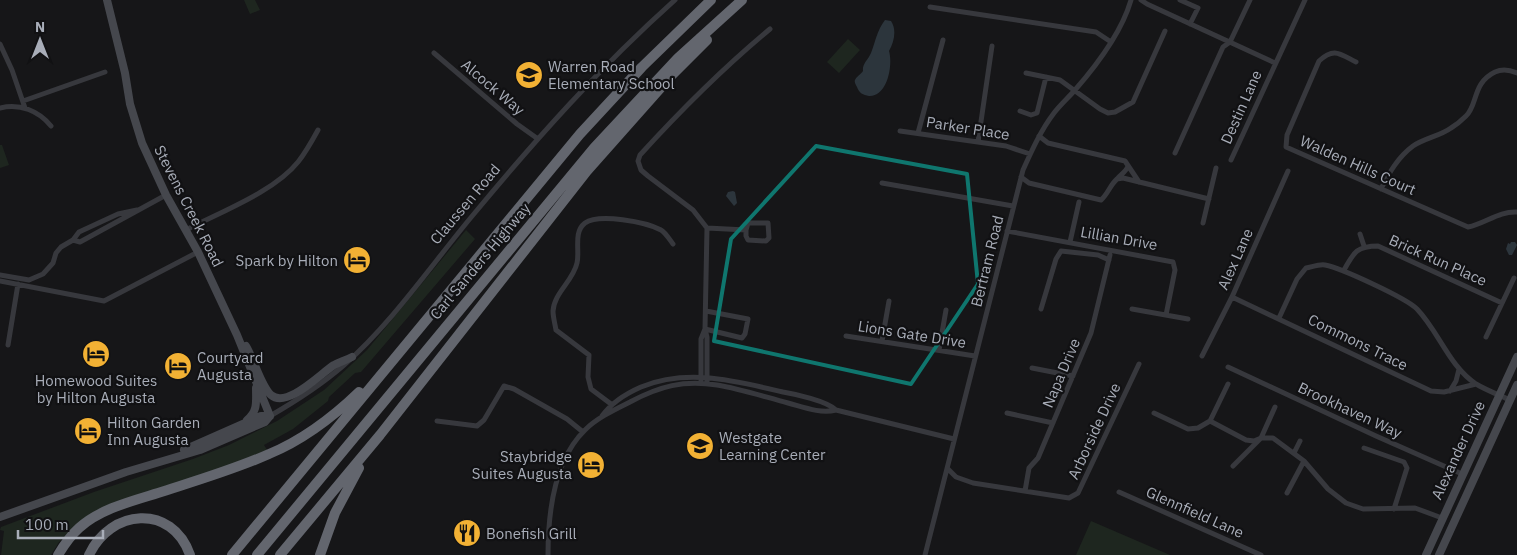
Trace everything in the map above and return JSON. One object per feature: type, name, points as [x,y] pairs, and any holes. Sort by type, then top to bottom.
[{"type":"highway","name":"Carl Sanders Highway","points":[[232,555],[580,134],[647,62],[711,0]]},
{"type":"highway","name":"Carl Sanders Highway","points":[[258,555],[594,148],[664,73],[742,0]]},
{"type":"highway","points":[[280,555],[380,435],[587,171],[673,74],[729,20],[746,0]]},
{"type":"highway","points":[[58,555],[65,543],[79,527],[97,516],[124,504],[255,460],[297,440],[338,412],[396,357]]},
{"type":"highway","points":[[320,555],[343,496],[380,435]]},
{"type":"highway","points":[[89,555],[99,538],[112,526],[126,520],[143,518],[160,522],[175,531],[185,544],[190,555]]},
{"type":"street","name":"Stevens Creek Road","points":[[107,0],[142,143],[166,195],[198,252],[237,335],[270,416]]},
{"type":"street","name":"Claussen Road","points":[[170,458],[200,450],[265,422],[270,416],[306,395],[352,357],[383,325],[538,139],[594,76],[675,0]]},
{"type":"street","name":"Bertram Road","points":[[925,555],[1021,177],[1039,136],[1054,112],[1076,90],[1102,57],[1131,0]]},
{"type":"street","points":[[1141,0],[1274,64]]},
{"type":"street","points":[[1180,0],[1198,8],[1190,24]]},
{"type":"street","points":[[1175,153],[1223,47],[1230,42],[1250,0]]},
{"type":"street","name":"Destin Lane","points":[[1231,160],[1305,0]]},
{"type":"street","points":[[930,7],[1096,32],[1111,42]]},
{"type":"street","points":[[704,384],[707,337],[705,329],[707,228],[693,210],[641,170],[638,161],[640,155],[708,84],[770,29]]},
{"type":"street","points":[[1026,73],[1060,80],[1100,109],[1108,113],[1114,112],[1127,107],[1133,102],[1164,31]]},
{"type":"street","points":[[918,133],[942,40]]},
{"type":"street","points":[[0,44],[6,55],[25,108]]},
{"type":"street","points":[[978,142],[992,46]]},
{"type":"street","name":"Walden Hills Court","points":[[1356,62],[1333,52],[1324,56],[1319,61],[1287,135],[1286,147],[1468,227],[1478,225],[1503,212],[1517,212]]},
{"type":"street","name":"Alcock Way","points":[[434,53],[517,124],[538,139]]},
{"type":"street","points":[[1381,189],[1391,170],[1412,147],[1451,129],[1468,114],[1483,81],[1495,72],[1509,70],[1517,73]]},
{"type":"street","points":[[23,101],[105,72]]},
{"type":"street","points":[[1020,111],[1031,115],[1037,113],[1046,77]]},
{"type":"street","points":[[0,108],[9,106],[25,108],[44,118],[51,126]]},
{"type":"street","points":[[186,230],[264,190],[283,176],[297,163],[318,130]]},
{"type":"street","name":"Parker Place","points":[[900,131],[1006,146],[1030,154]]},
{"type":"street","points":[[1039,136],[1048,143],[1125,162],[1139,182]]},
{"type":"street","points":[[1021,177],[1029,183],[1101,200],[1106,196],[1116,179],[1127,170],[1128,166]]},
{"type":"street","points":[[1203,223],[1216,168]]},
{"type":"street","name":"Alex Lane","points":[[1202,356],[1232,297],[1288,171]]},
{"type":"street","points":[[1116,179],[1123,178],[1208,199]]},
{"type":"street","points":[[882,183],[1013,206]]},
{"type":"street","points":[[73,240],[80,242],[166,195]]},
{"type":"street","points":[[1070,242],[1079,202]]},
{"type":"street","points":[[0,275],[29,280],[43,274],[53,263],[56,253],[61,247],[73,240],[79,232],[118,214],[136,210]]},
{"type":"street","points":[[611,404],[591,389],[588,377],[589,355],[556,330],[553,310],[559,294],[573,274],[578,262],[578,233],[584,223],[593,219],[624,219],[662,230],[673,244]]},
{"type":"street","points":[[748,222],[768,223],[769,238],[766,241],[748,240],[746,230],[748,222]]},
{"type":"street","points":[[707,228],[746,230]]},
{"type":"street","name":"Lillian Drive","points":[[1007,231],[1173,262],[1175,270],[1166,315]]},
{"type":"street","points":[[1344,270],[1354,254],[1364,246],[1360,234]]},
{"type":"street","name":"Brick Run Place","points":[[1364,246],[1378,246],[1502,302]]},
{"type":"street","name":"Napa Drive","points":[[1025,490],[1029,468],[1038,458],[1091,333],[1110,258],[1061,251],[1056,258],[1041,310]]},
{"type":"street","points":[[0,281],[104,300],[198,252]]},
{"type":"street","points":[[1278,318],[1297,279],[1306,268],[1323,265],[1344,270],[1389,292],[1417,309],[1460,369],[1476,384],[1510,400]]},
{"type":"street","points":[[1486,338],[1514,278]]},
{"type":"street","points":[[8,345],[18,284]]},
{"type":"street","name":"Commons Trace","points":[[1232,297],[1432,391],[1450,391],[1476,384]]},
{"type":"street","points":[[882,342],[889,301]]},
{"type":"street","points":[[1132,308],[1188,319]]},
{"type":"street","points":[[939,350],[946,310]]},
{"type":"street","points":[[705,329],[742,338],[745,334],[748,319],[706,311]]},
{"type":"street","points":[[237,335],[247,348],[266,388],[278,398],[289,397],[333,366],[352,357]]},
{"type":"street","name":"Lions Gate Drive","points":[[846,336],[975,356]]},
{"type":"street","name":"Alexander Drive","points":[[1426,555],[1517,357]]},
{"type":"street","name":"Arborside Drive","points":[[948,469],[956,477],[973,483],[1069,498],[1078,493],[1139,364]]},
{"type":"street","name":"Brookhaven Way","points":[[1228,367],[1462,474]]},
{"type":"street","points":[[1032,368],[1073,376]]},
{"type":"street","points":[[1450,391],[1460,369]]},
{"type":"street","points":[[600,418],[611,404],[628,392],[652,383],[683,376],[731,380],[790,393],[831,405],[836,410]]},
{"type":"street","points":[[242,424],[253,415],[257,403],[256,381]]},
{"type":"street","points":[[548,555],[549,517],[556,484],[567,455],[583,432],[600,418],[662,387],[688,383],[728,388],[818,411],[836,410],[954,440]]},
{"type":"street","points":[[1154,413],[1188,429],[1198,428],[1210,421],[1228,384]]},
{"type":"street","name":"Alexander Drive","points":[[1438,555],[1517,385]]},
{"type":"street","points":[[437,421],[477,426],[484,420],[504,386],[514,389],[566,418],[583,432]]},
{"type":"street","points":[[1233,466],[1260,438],[1275,407]]},
{"type":"street","points":[[1007,413],[1053,423]]},
{"type":"street","name":"Claussen Road","points":[[170,458],[261,416],[270,416]]},
{"type":"street","points":[[1210,421],[1246,440],[1254,441],[1260,438],[1272,438],[1304,461],[1328,490],[1346,503],[1363,509],[1415,508],[1442,518]]},
{"type":"street","points":[[1294,453],[1300,441]]},
{"type":"street","points":[[1364,448],[1404,462],[1408,468],[1394,509]]},
{"type":"street","points":[[0,517],[170,458]]},
{"type":"street","points":[[1287,493],[1304,461]]},
{"type":"street","name":"Glennfield Lane","points":[[1119,492],[1261,555]]},
{"type":"highlighted area","points":[[816,146],[967,174],[978,284],[911,384],[714,341],[731,239]]},
{"type":"shaded area","points":[[244,0],[255,0],[260,10],[250,14]]},
{"type":"shaded area","points":[[885,20],[891,21],[894,32],[889,51],[888,79],[881,91],[875,95],[867,96],[859,91],[855,81],[863,71],[864,64],[871,53],[878,32]]},
{"type":"shaded area","points":[[848,39],[860,50],[839,73],[827,62]]},
{"type":"shaded area","points":[[0,145],[2,145],[9,165],[0,168]]},
{"type":"shaded area","points":[[728,192],[735,192],[737,203],[734,206],[726,196]]},
{"type":"shaded area","points":[[466,230],[475,239],[361,372],[355,373],[329,397],[328,401],[293,429],[264,445],[267,450],[73,528],[59,542],[51,555],[1,555],[4,531],[0,530],[1,527],[229,445],[277,421],[324,390],[367,350]]},
{"type":"shaded area","points":[[1515,242],[1517,245],[1512,255],[1509,255],[1506,249],[1508,243],[1510,244]]},
{"type":"shaded area","points":[[1091,521],[1170,555],[1076,555]]},
{"type":"place","name":"Warren Road Elementary School","points":[[529,75]]},
{"type":"place","name":"Spark by Hilton","points":[[357,260]]},
{"type":"place","name":"Homewood Suites by Hilton Augusta","points":[[96,354]]},
{"type":"place","name":"Courtyard Augusta","points":[[178,366]]},
{"type":"place","name":"Hilton Garden Inn Augusta","points":[[88,431]]},
{"type":"place","name":"Westgate Learning Center","points":[[700,446]]},
{"type":"place","name":"Staybridge Suites Augusta","points":[[591,465]]},
{"type":"place","name":"Bonefish Grill","points":[[467,533]]}]
